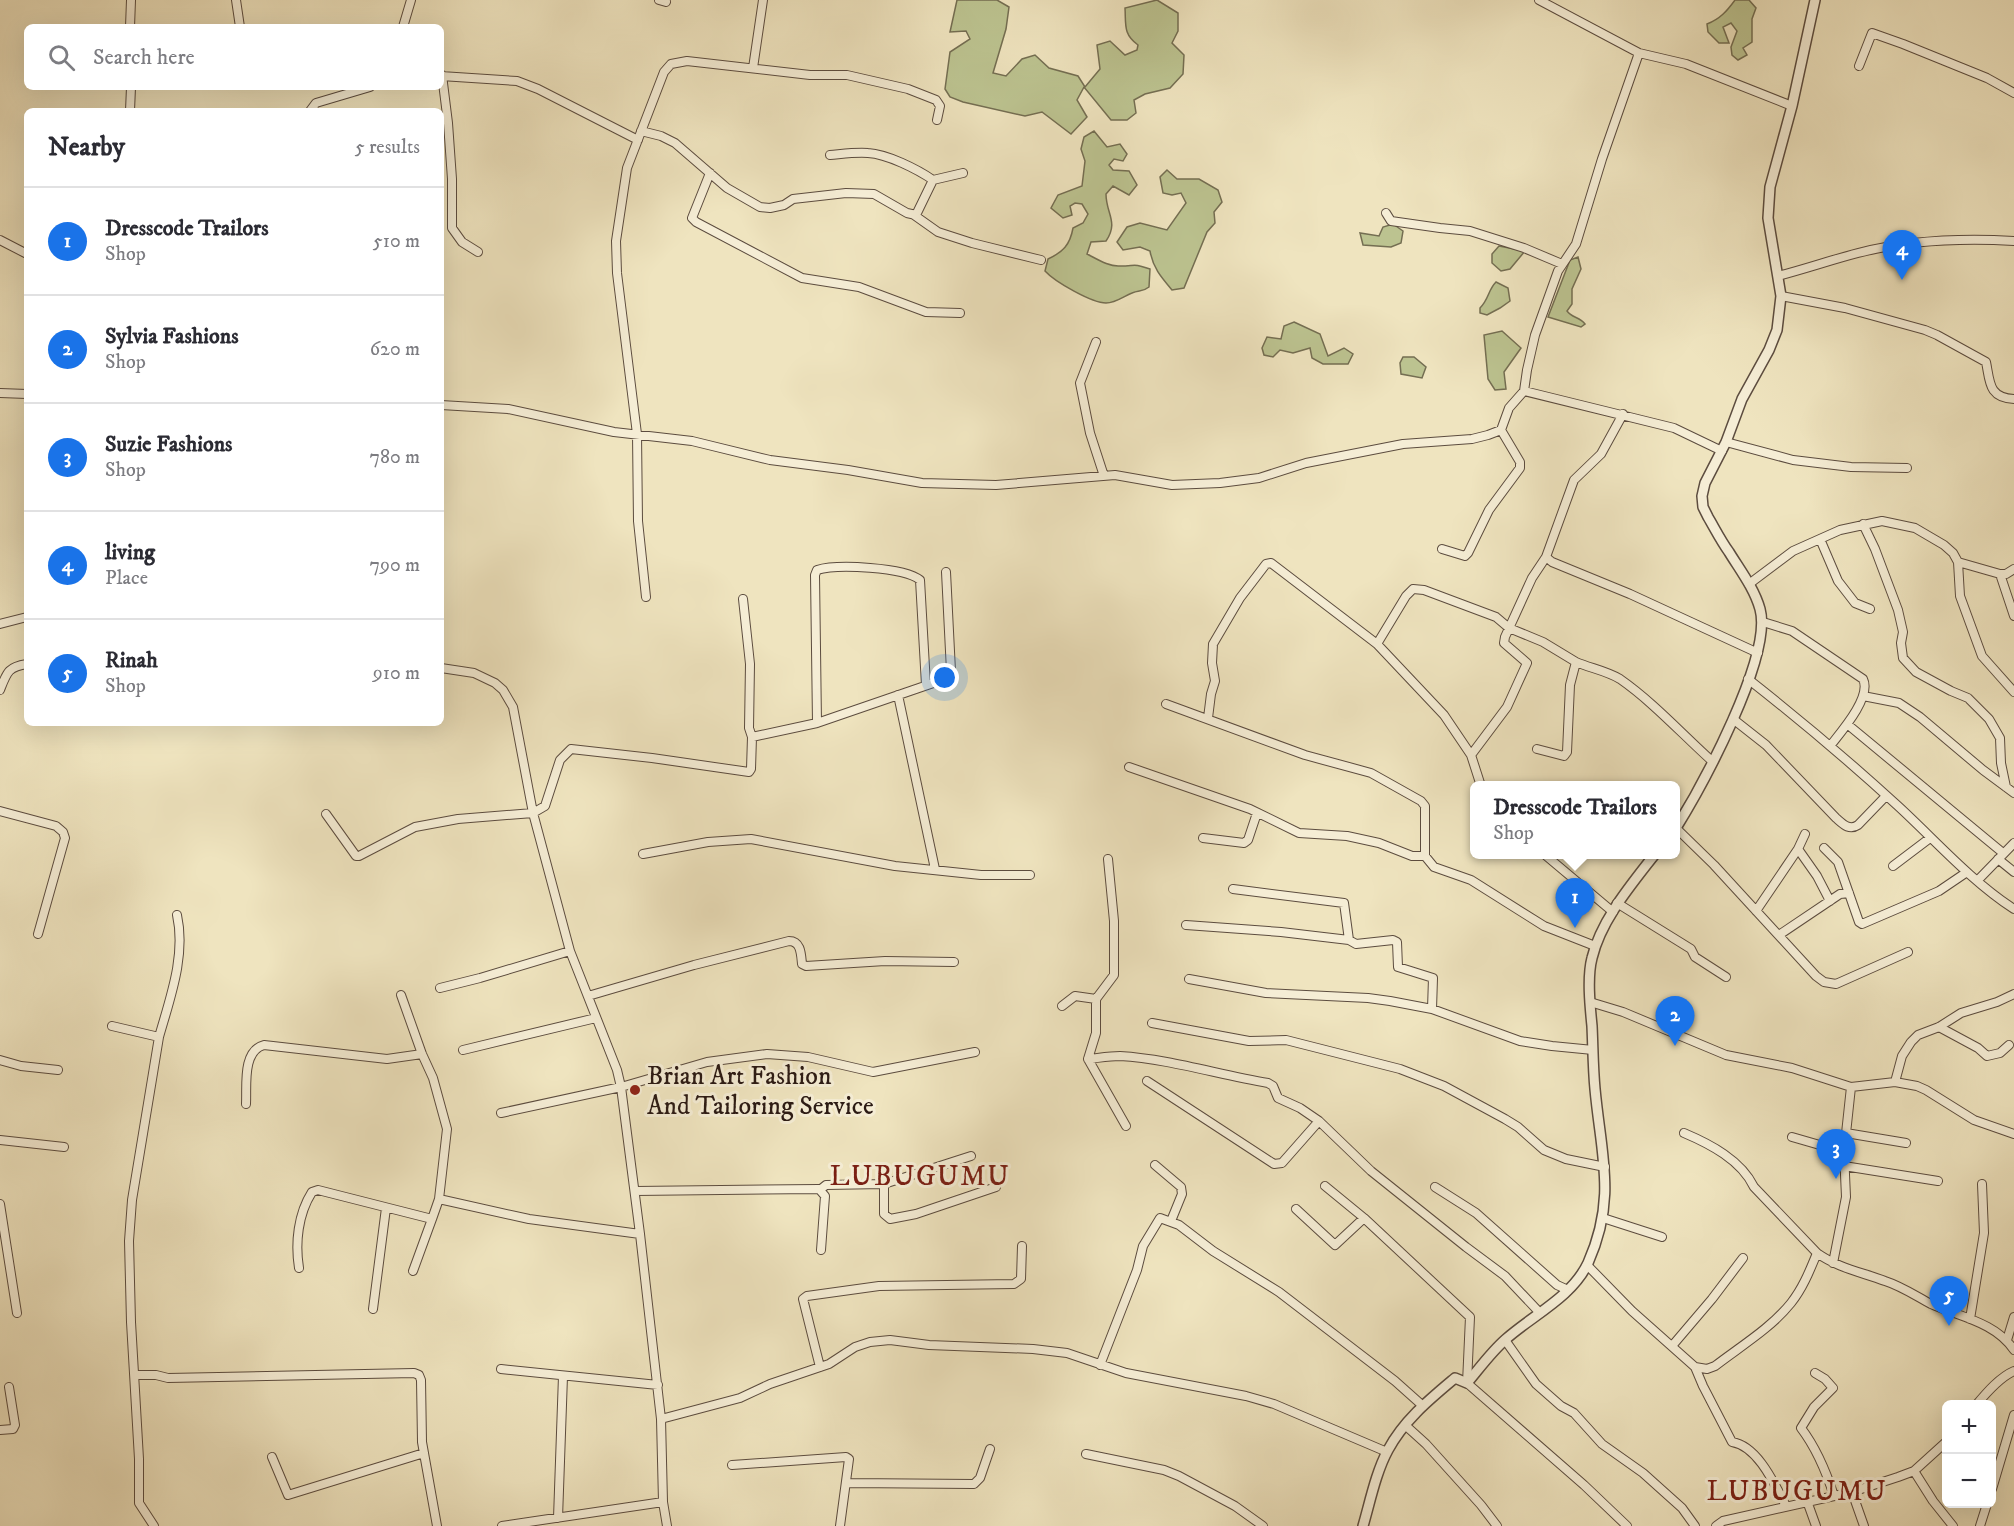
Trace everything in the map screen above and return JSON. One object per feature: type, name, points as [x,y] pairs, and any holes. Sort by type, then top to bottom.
[{"type":"street","points":[[130,24],[131,0]]},
{"type":"street","points":[[236,0],[240,24]]},
{"type":"street","points":[[404,24],[411,0]]},
{"type":"street","points":[[753,68],[763,0]]},
{"type":"street","points":[[1539,0],[1639,53],[1686,64],[1792,106]]},
{"type":"street","points":[[1680,821],[1694,798],[1733,718],[1758,653],[1762,622],[1759,607],[1749,584],[1703,507],[1702,496],[1705,483],[1724,446],[1742,399],[1778,330],[1781,296],[1768,218],[1768,200],[1792,106],[1815,0]]},
{"type":"street","points":[[1859,66],[1872,33],[1987,78],[2014,93]]},
{"type":"street","points":[[444,405],[508,409],[614,432],[692,441],[770,460],[922,483],[996,485],[1115,475],[1172,485],[1220,483],[1259,478],[1306,463],[1403,444],[1472,439],[1488,435],[1501,429],[1509,408],[1524,392],[1535,335],[1558,271],[1576,244],[1602,159],[1639,53]]},
{"type":"street","points":[[646,597],[638,521],[637,434],[617,273],[616,242],[627,168],[664,72],[671,64],[687,61],[810,75],[847,75],[908,89],[939,103],[937,120]]},
{"type":"street","points":[[444,76],[517,81],[538,89],[638,140]]},
{"type":"street","points":[[130,108],[131,90]]},
{"type":"street","points":[[312,108],[316,103],[360,90]]},
{"type":"street","points":[[444,90],[452,179],[452,228],[462,242],[478,252]]},
{"type":"street","points":[[641,131],[661,136],[675,143],[727,188],[760,207],[770,208],[794,200],[846,193],[866,194],[880,197],[914,215],[938,232],[1041,260]]},
{"type":"street","points":[[830,155],[866,152],[879,155],[893,159],[933,180],[963,173]]},
{"type":"street","points":[[710,173],[694,210],[692,218],[696,222],[802,278],[859,286],[926,312],[960,313]]},
{"type":"street","points":[[914,215],[933,180]]},
{"type":"street","points":[[1386,213],[1391,221],[1470,231],[1524,248],[1562,264]]},
{"type":"street","points":[[1778,276],[1860,253],[1932,241],[1973,238],[2014,240]]},
{"type":"street","points":[[0,240],[24,252]]},
{"type":"street","points":[[1781,296],[1845,308],[1934,333],[1986,362],[1990,386],[1999,395],[2007,399],[2014,399]]},
{"type":"street","points":[[1096,342],[1080,383],[1090,433],[1104,476]]},
{"type":"street","points":[[1524,392],[1623,414],[1674,428],[1724,446],[1793,460],[1851,467],[1907,468]]},
{"type":"street","points":[[0,393],[24,394]]},
{"type":"street","points":[[1471,755],[1507,707],[1527,663],[1504,643],[1532,578],[1546,557],[1574,480],[1601,454],[1623,414]]},
{"type":"street","points":[[1442,549],[1465,556],[1468,553],[1489,510],[1520,468],[1520,462],[1501,429]]},
{"type":"street","points":[[1749,584],[1794,551],[1840,530],[1882,521],[1915,528],[1953,553],[1958,562],[1960,596],[1982,656],[2014,692]]},
{"type":"street","points":[[1863,524],[1898,610],[1903,633],[1901,643],[1903,658],[1916,672],[1968,698],[1989,719],[2000,738],[2001,763],[2006,787]]},
{"type":"street","points":[[1820,539],[1839,581],[1855,603],[1870,609]]},
{"type":"street","points":[[1546,557],[1552,562],[1630,594],[1758,653]]},
{"type":"street","points":[[1958,562],[2000,574],[2006,574],[2014,569]]},
{"type":"street","points":[[1208,718],[1215,681],[1212,663],[1213,644],[1240,598],[1266,564],[1272,564],[1377,644],[1444,715],[1471,755],[1479,781]]},
{"type":"street","points":[[817,723],[814,573],[817,570],[839,566],[899,572],[920,580],[926,685]]},
{"type":"street","points":[[752,738],[817,723],[947,679],[950,674],[946,572]]},
{"type":"street","points":[[2000,574],[2014,616]]},
{"type":"street","points":[[1377,644],[1406,596],[1413,589],[1424,590],[1488,613],[1509,628],[1544,642],[1576,662],[1620,679],[1712,761]]},
{"type":"street","points":[[326,814],[356,856],[415,827],[433,822],[533,813],[545,806],[560,760],[571,749],[747,772],[751,769],[752,738],[749,728],[750,664],[743,599]]},
{"type":"street","points":[[0,624],[24,618]]},
{"type":"street","points":[[1762,622],[1792,631],[1858,674],[1865,683],[1863,696],[1847,724],[1830,746]]},
{"type":"street","points":[[1537,749],[1564,756],[1567,752],[1570,685],[1576,662]]},
{"type":"street","points":[[0,690],[4,678],[13,666],[24,664]]},
{"type":"street","points":[[444,668],[474,673],[495,683],[509,698],[513,707],[533,813],[570,951],[617,1070],[635,1191],[661,1419],[663,1502],[667,1526]]},
{"type":"street","points":[[1748,679],[1830,746],[1967,872],[2014,909]]},
{"type":"street","points":[[898,695],[935,869]]},
{"type":"street","points":[[1863,696],[1899,703],[1920,717],[2014,794]]},
{"type":"street","points":[[1166,704],[1208,718],[1263,741],[1371,773],[1421,801],[1426,808],[1425,856],[1434,867],[1471,880],[1544,926],[1595,946]]},
{"type":"street","points":[[1733,718],[1766,745],[1836,818],[1848,827],[1854,828],[1858,825],[1886,796]]},
{"type":"street","points":[[1847,724],[2000,856],[2014,872]]},
{"type":"street","points":[[1128,767],[1257,813],[1299,833],[1347,836],[1379,843],[1412,856],[1425,856]]},
{"type":"street","points":[[0,811],[56,826],[63,832],[65,838],[38,934]]},
{"type":"street","points":[[1203,838],[1244,843],[1248,840],[1257,813]]},
{"type":"street","points":[[1680,832],[1714,865],[1816,976],[1830,984],[1841,982],[1908,952]]},
{"type":"street","points":[[1756,910],[1798,849],[1804,834]]},
{"type":"street","points":[[643,854],[708,842],[751,838],[895,866],[981,875],[1030,875]]},
{"type":"street","points":[[1893,866],[1930,838]]},
{"type":"street","points":[[1978,880],[2014,843]]},
{"type":"street","points":[[1798,849],[1817,876],[1830,901]]},
{"type":"street","points":[[1824,849],[1838,862],[1859,922],[1865,923],[1939,891],[1967,872]]},
{"type":"street","points":[[1108,859],[1114,921],[1114,975],[1096,999],[1096,1033],[1088,1059],[1126,1125]]},
{"type":"street","points":[[1549,859],[1615,908],[1690,949],[1695,957],[1726,977]]},
{"type":"street","points":[[1467,1383],[1505,1340],[1568,1290],[1587,1265],[1600,1231],[1606,1201],[1605,1167],[1595,1089],[1590,1002],[1591,961],[1595,946],[1615,908],[1652,859]]},
{"type":"street","points":[[1233,889],[1344,903],[1349,940]]},
{"type":"street","points":[[1779,935],[1840,894],[1849,893]]},
{"type":"street","points":[[154,1526],[139,1503],[129,1253],[132,1200],[159,1037],[178,967],[180,930],[177,915]]},
{"type":"street","points":[[1186,925],[1281,932],[1349,940],[1356,944],[1393,940],[1397,942],[1398,967],[1433,978],[1432,1009]]},
{"type":"street","points":[[588,996],[789,940],[799,945],[802,964],[806,966],[885,961],[954,962]]},
{"type":"street","points":[[440,988],[570,951]]},
{"type":"street","points":[[1189,979],[1266,993],[1368,998],[1432,1009],[1521,1041],[1593,1050]]},
{"type":"street","points":[[1895,1082],[1902,1056],[1918,1035],[1939,1027],[1961,1013],[1998,1002],[2014,994]]},
{"type":"street","points":[[401,995],[422,1054],[434,1078],[447,1129],[439,1198],[413,1271]]},
{"type":"street","points":[[1062,1006],[1075,996],[1096,999]]},
{"type":"street","points":[[1590,1002],[1623,1012],[1726,1055],[1792,1068],[1851,1087],[1895,1082],[1926,1090],[1974,1120],[2014,1134]]},
{"type":"street","points":[[463,1050],[596,1018]]},
{"type":"street","points":[[1152,1023],[1239,1040],[1286,1040],[1400,1069],[1444,1086],[1505,1119],[1518,1127],[1544,1150],[1566,1159],[1605,1167]]},
{"type":"street","points":[[112,1026],[159,1037]]},
{"type":"street","points":[[1939,1027],[1978,1048],[1987,1056],[2000,1053],[2009,1045]]},
{"type":"street","points":[[246,1104],[250,1059],[256,1048],[264,1045],[379,1059],[422,1054]]},
{"type":"street","points":[[501,1113],[621,1087],[707,1062],[767,1054],[808,1057],[873,1072],[975,1052]]},
{"type":"street","points":[[1088,1059],[1118,1056],[1154,1060],[1268,1083],[1273,1086],[1278,1098],[1319,1120],[1371,1171],[1505,1276],[1540,1313]]},
{"type":"street","points":[[0,1060],[21,1066],[58,1070]]},
{"type":"street","points":[[1147,1081],[1274,1164],[1282,1163],[1319,1120]]},
{"type":"street","points":[[1833,1263],[1846,1197],[1844,1152],[1851,1087]]},
{"type":"street","points":[[1684,1133],[1713,1147],[1740,1167],[1750,1178],[1754,1187],[1817,1253],[1833,1263],[1886,1281],[1933,1305],[1996,1331],[2014,1350]]},
{"type":"street","points":[[1845,1133],[1906,1143]]},
{"type":"street","points":[[1792,1137],[1844,1152]]},
{"type":"street","points":[[0,1140],[64,1147]]},
{"type":"street","points":[[635,1191],[821,1190],[826,1185],[884,1184],[971,1156]]},
{"type":"street","points":[[1155,1165],[1181,1187],[1182,1194],[1171,1221]]},
{"type":"street","points":[[1844,1166],[1938,1181]]},
{"type":"street","points":[[884,1184],[884,1214],[890,1218],[916,1214],[996,1187]]},
{"type":"street","points":[[1970,1319],[1984,1233],[1982,1184]]},
{"type":"street","points":[[1325,1186],[1364,1218],[1470,1317],[1467,1383]]},
{"type":"street","points":[[1436,1186],[1476,1213],[1557,1285],[1568,1290]]},
{"type":"street","points":[[299,1268],[297,1234],[307,1199],[312,1192],[318,1190],[432,1219]]},
{"type":"street","points":[[821,1190],[825,1196],[821,1250]]},
{"type":"street","points":[[439,1198],[529,1219],[640,1234]]},
{"type":"street","points":[[0,1204],[17,1313]]},
{"type":"street","points":[[373,1309],[386,1208]]},
{"type":"street","points":[[1296,1209],[1335,1245],[1364,1218]]},
{"type":"street","points":[[1100,1365],[1137,1270],[1143,1246],[1160,1218],[1171,1221],[1213,1251],[1279,1292],[1395,1381],[1423,1406]]},
{"type":"street","points":[[1603,1218],[1662,1237]]},
{"type":"street","points":[[820,1367],[803,1299],[807,1296],[879,1287],[1014,1284],[1021,1279],[1022,1246]]},
{"type":"street","points":[[1695,1367],[1707,1369],[1715,1366],[1777,1319],[1792,1302],[1804,1283],[1817,1253]]},
{"type":"street","points":[[1672,1346],[1718,1292],[1743,1258]]},
{"type":"street","points":[[1587,1265],[1632,1311],[1695,1367],[1732,1442],[1742,1443],[1768,1471],[1786,1506]]},
{"type":"street","points":[[2007,1340],[2014,1317]]},
{"type":"street","points":[[661,1419],[740,1398],[770,1384],[829,1364],[855,1347],[870,1342],[890,1340],[929,1345],[1067,1353],[1125,1373],[1246,1396],[1274,1404],[1387,1452]]},
{"type":"street","points":[[1505,1340],[1536,1384],[1561,1406],[1574,1413],[1602,1444],[1643,1473],[1682,1508],[1695,1526]]},
{"type":"street","points":[[501,1368],[657,1385]]},
{"type":"street","points":[[1981,1400],[2008,1373],[2014,1371]]},
{"type":"street","points":[[135,1375],[156,1375],[168,1378],[414,1373],[419,1375],[424,1453],[437,1526]]},
{"type":"street","points":[[1815,1373],[1833,1388],[1814,1407],[1801,1428],[1811,1440],[1824,1464],[1834,1496]]},
{"type":"street","points":[[558,1518],[563,1376]]},
{"type":"street","points":[[1363,1526],[1387,1452],[1423,1406],[1455,1378],[1467,1383],[1584,1485],[1627,1526]]},
{"type":"street","points":[[0,1430],[13,1428],[15,1425],[9,1387]]},
{"type":"street","points":[[1996,1476],[2014,1415]]},
{"type":"street","points":[[1406,1425],[1481,1505],[1497,1526]]},
{"type":"street","points":[[1716,1526],[1723,1521],[1852,1492],[1914,1471],[1942,1446]]},
{"type":"street","points":[[847,1483],[974,1484],[980,1478],[990,1449]]},
{"type":"street","points":[[272,1457],[288,1495],[424,1453]]},
{"type":"street","points":[[1086,1454],[1164,1470],[1179,1476],[1235,1506],[1263,1526]]},
{"type":"street","points":[[732,1465],[844,1456],[849,1459],[840,1526]]},
{"type":"street","points":[[1914,1471],[1933,1502],[1953,1526]]},
{"type":"street","points":[[1852,1492],[1864,1526]]},
{"type":"street","points":[[1807,1501],[1816,1526]]},
{"type":"street","points":[[502,1526],[663,1502]]},
{"type":"street","points":[[1980,1526],[1985,1508]]},
{"type":"green space","points":[[957,0],[997,0],[1009,7],[1006,29],[993,73],[1006,76],[1022,59],[1035,55],[1049,68],[1078,76],[1085,87],[1100,69],[1097,45],[1110,41],[1125,55],[1137,50],[1138,45],[1126,29],[1125,8],[1157,0],[1178,13],[1178,31],[1172,43],[1184,55],[1183,74],[1170,88],[1145,94],[1134,100],[1136,113],[1127,120],[1111,120],[1084,87],[1077,100],[1087,117],[1071,134],[1042,112],[1025,116],[963,102],[950,97],[945,89],[950,52],[970,39],[966,31],[950,32]]},
{"type":"green space","points":[[1735,0],[1749,0],[1756,8],[1752,19],[1752,42],[1743,48],[1747,55],[1738,60],[1732,55],[1731,47],[1737,31],[1731,23],[1723,27],[1729,43],[1719,43],[1708,32],[1707,24],[1723,14]]},
{"type":"green space","points":[[1094,131],[1107,147],[1120,144],[1127,154],[1123,161],[1114,159],[1109,165],[1113,170],[1129,171],[1137,185],[1129,195],[1113,186],[1106,194],[1112,223],[1110,234],[1106,241],[1091,242],[1087,254],[1116,266],[1137,265],[1150,269],[1149,287],[1110,303],[1092,300],[1057,281],[1045,271],[1048,259],[1065,247],[1073,228],[1083,223],[1088,214],[1082,204],[1075,203],[1070,206],[1072,215],[1063,218],[1051,208],[1058,195],[1082,186],[1085,161],[1081,149],[1084,137]]},
{"type":"green space","points":[[1167,170],[1177,179],[1199,179],[1218,190],[1222,202],[1214,212],[1215,223],[1207,232],[1184,288],[1172,290],[1155,267],[1150,251],[1140,247],[1123,250],[1117,242],[1127,227],[1140,223],[1167,230],[1186,203],[1181,193],[1172,195],[1163,193],[1160,177]]},
{"type":"green space","points":[[1393,224],[1403,231],[1401,243],[1391,247],[1363,245],[1360,233],[1379,236],[1383,227]]},
{"type":"green space","points":[[1499,246],[1525,251],[1510,269],[1501,271],[1492,263],[1492,254]]},
{"type":"green space","points":[[1578,257],[1581,269],[1572,289],[1572,304],[1567,311],[1585,324],[1581,327],[1548,317],[1570,260]]},
{"type":"green space","points":[[1496,282],[1508,288],[1510,301],[1487,315],[1480,313],[1480,308]]},
{"type":"green space","points":[[1294,322],[1320,334],[1328,356],[1344,348],[1353,354],[1348,364],[1323,364],[1312,358],[1310,348],[1293,353],[1280,350],[1273,357],[1264,355],[1262,348],[1267,337],[1281,339],[1284,326]]},
{"type":"green space","points":[[1502,331],[1521,348],[1504,372],[1506,389],[1495,390],[1488,379],[1484,335]]},
{"type":"green space","points":[[1403,357],[1414,357],[1426,367],[1422,378],[1401,374],[1400,363]]},
{"type":"place","name":"living","points":[[1902,280]]},
{"type":"place","name":"Dresscode Trailors","points":[[1575,928]]},
{"type":"place","name":"Sylvia Fashions","points":[[1675,1046]]},
{"type":"place","name":"Brian Art Fashion And Tailoring Service","points":[[635,1090]]},
{"type":"place","name":"Suzie Fashions","points":[[1836,1179]]},
{"type":"place","name":"Rinah","points":[[1949,1326]]},
{"type":"district","name":"LUBUGUMU","points":[[920,1175]]},
{"type":"district","name":"LUBUGUMU","points":[[1797,1490]]}]
